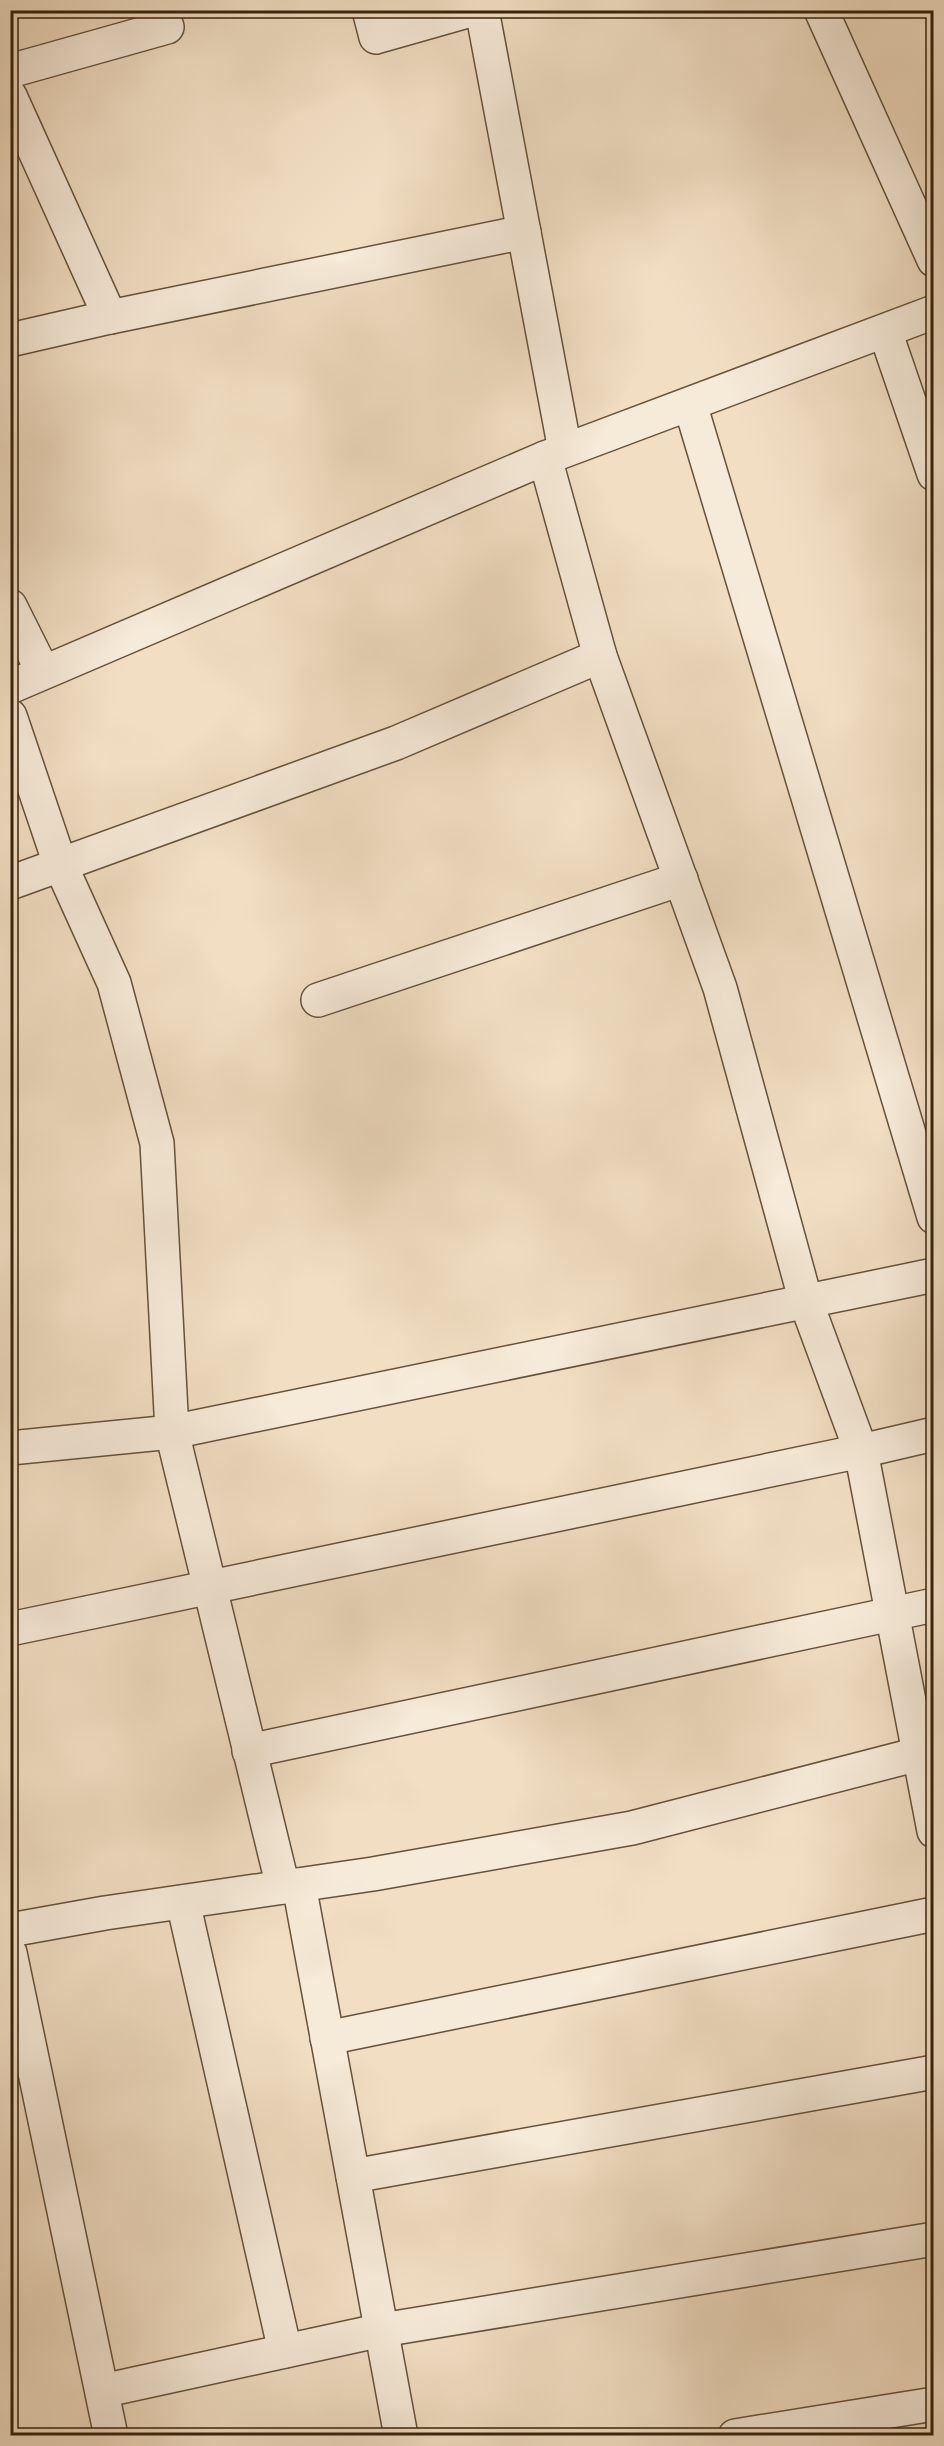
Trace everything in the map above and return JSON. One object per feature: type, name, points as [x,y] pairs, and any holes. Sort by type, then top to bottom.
[{"type":"street","points":[[10,71],[167,27],[161,10]]},
{"type":"street","points":[[369,10],[376,37],[471,10]]},
{"type":"street","points":[[482,10],[524,232],[555,454],[600,656],[720,988],[806,1302],[861,1452],[892,1613],[926,1752],[933,1831]]},
{"type":"street","points":[[821,10],[933,260]]},
{"type":"street","points":[[10,96],[110,317]]},
{"type":"street","points":[[10,340],[110,317],[524,232]]},
{"type":"street","points":[[10,687],[555,454],[933,312]]},
{"type":"street","points":[[885,331],[933,474]]},
{"type":"street","points":[[690,404],[933,1217]]},
{"type":"street","points":[[10,606],[44,672]]},
{"type":"street","points":[[10,883],[396,743],[600,656]]},
{"type":"street","points":[[10,716],[60,864],[114,983],[157,1143],[172,1432],[249,1751],[291,1886],[327,2038],[402,2436]]},
{"type":"street","points":[[318,1000],[681,879]]},
{"type":"street","points":[[10,1448],[172,1432],[933,1275]]},
{"type":"street","points":[[10,1629],[861,1452],[933,1434]]},
{"type":"street","points":[[249,1751],[933,1605]]},
{"type":"street","points":[[10,1930],[373,1874],[632,1828],[926,1752]]},
{"type":"street","points":[[183,1902],[285,2351]]},
{"type":"street","points":[[327,2038],[933,1914]]},
{"type":"street","points":[[10,1953],[16,2011],[111,2436]]},
{"type":"street","points":[[353,2176],[933,2072]]},
{"type":"street","points":[[102,2391],[382,2330],[933,2239]]},
{"type":"street","points":[[735,2436],[933,2404]]}]
